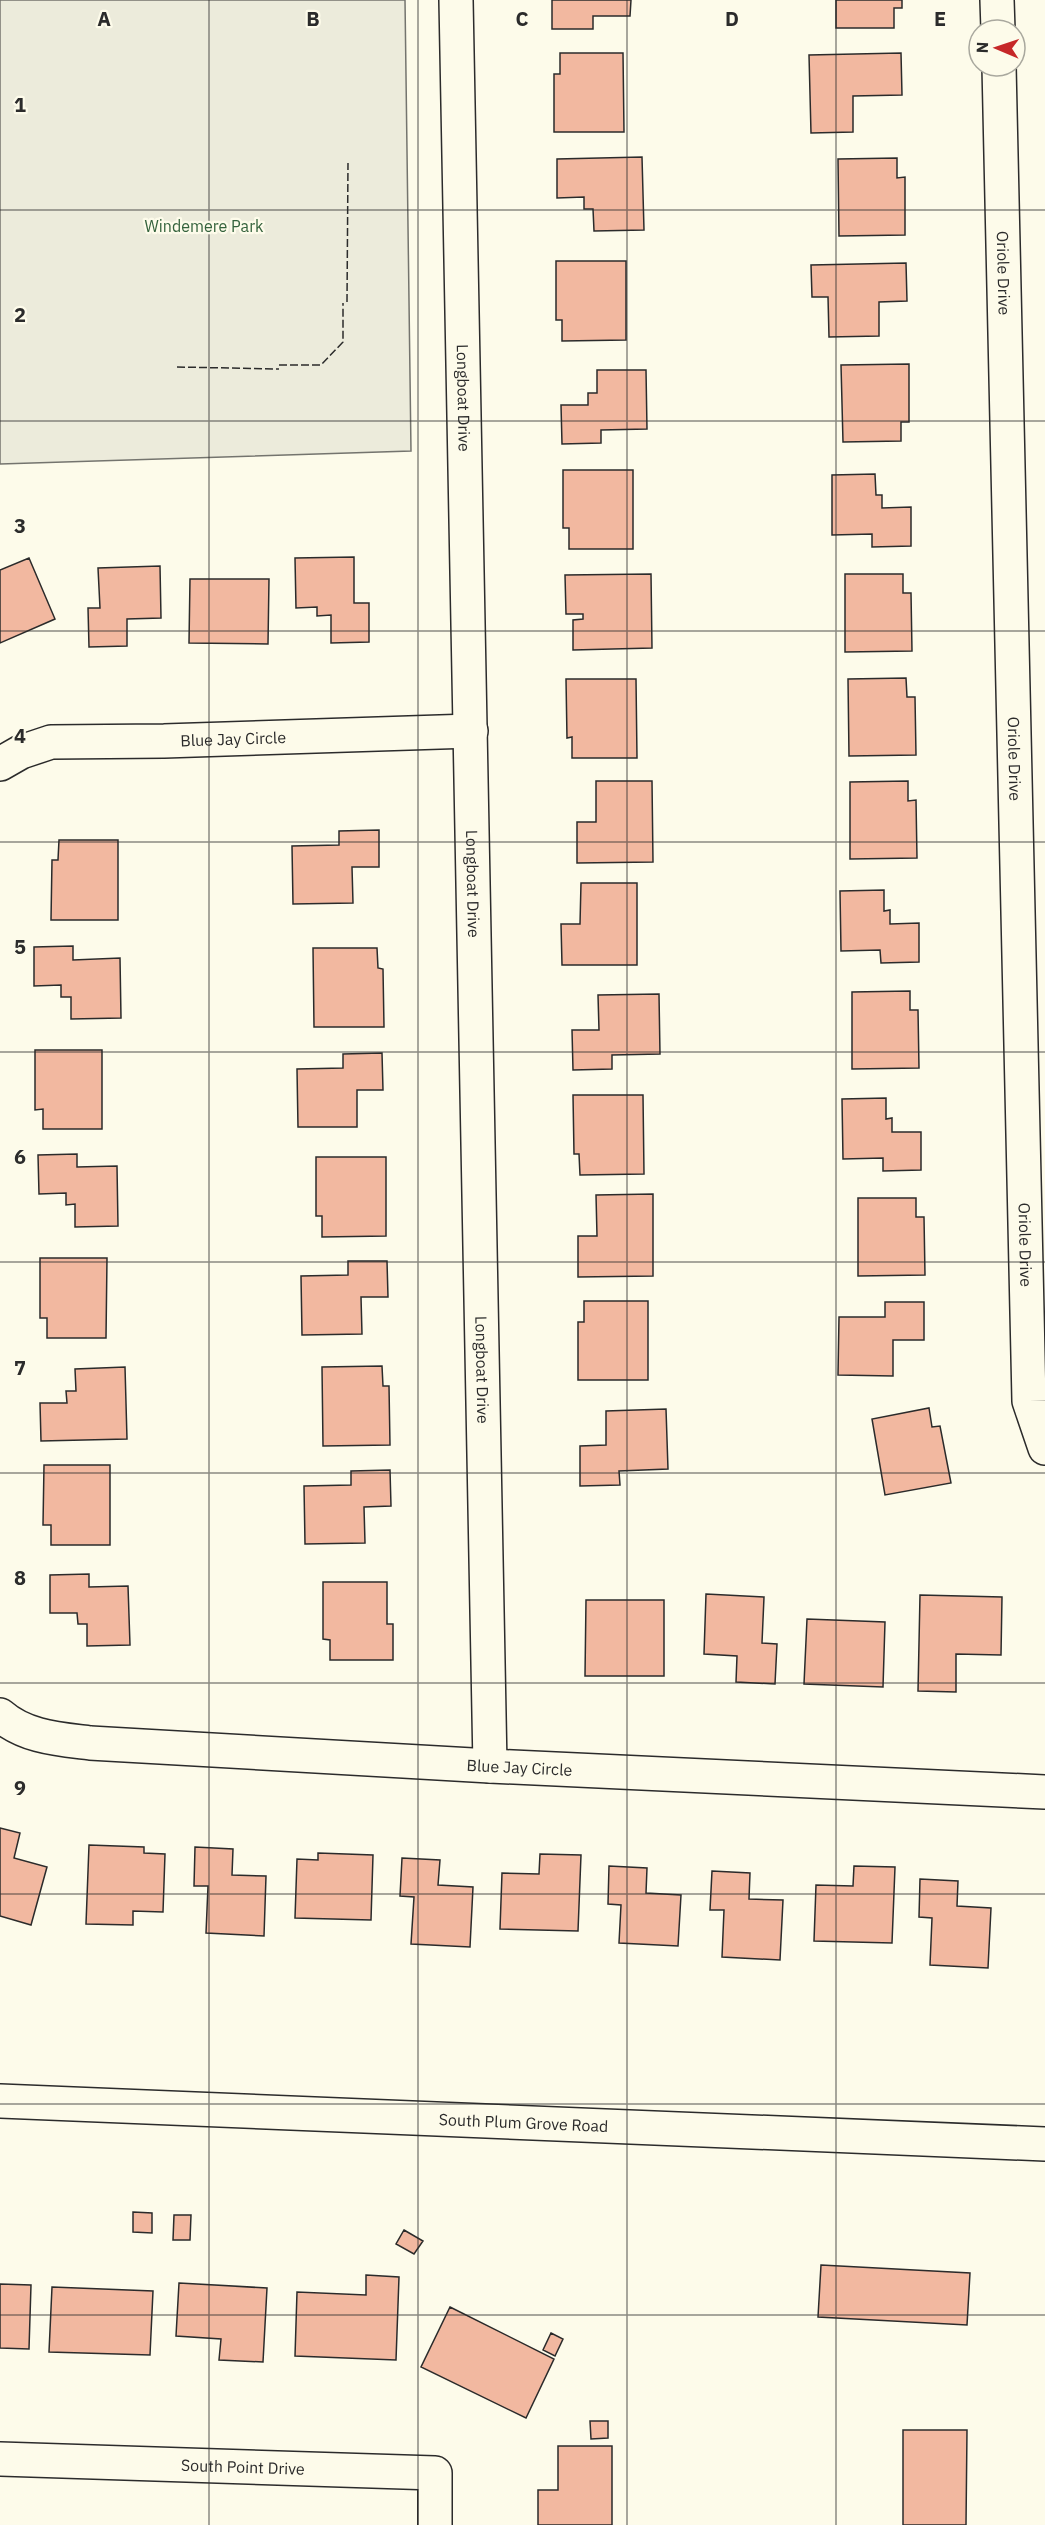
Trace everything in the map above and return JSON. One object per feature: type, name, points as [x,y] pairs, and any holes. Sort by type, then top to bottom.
[{"type":"street","name":"Longboat Drive","points":[[456,0],[490,1766]]},
{"type":"street","points":[[997,0],[998,18]]},
{"type":"street","name":"Oriole Drive","points":[[999,78],[1029,1401],[1045,1448]]},
{"type":"street","name":"Blue Jay Circle","points":[[0,764],[21,752],[51,742],[164,741],[471,731]]},
{"type":"street","name":"Blue Jay Circle","points":[[0,1715],[27,1732],[53,1739],[490,1766],[1045,1792]]},
{"type":"street","name":"South Plum Grove Road","points":[[0,2101],[1045,2144]]},
{"type":"street","name":"South Point Drive","points":[[0,2459],[435,2474],[435,2525]]},
{"type":"green space","name":"Windemere Park","points":[[0,0],[405,0],[411,451],[0,464]]},
{"type":"building","points":[[552,0],[631,0],[630,16],[593,16],[593,29],[552,29]]},
{"type":"building","points":[[836,0],[902,0],[902,8],[894,8],[894,28],[836,28]]},
{"type":"building","points":[[560,53],[623,53],[624,132],[554,132],[554,74],[560,74]]},
{"type":"building","points":[[901,53],[902,95],[853,96],[853,132],[811,133],[809,55]]},
{"type":"building","points":[[642,157],[644,230],[594,231],[593,209],[584,209],[584,197],[557,198],[557,159]]},
{"type":"building","points":[[897,158],[897,178],[905,177],[905,235],[839,236],[838,159]]},
{"type":"building","points":[[556,261],[626,261],[626,340],[562,341],[562,320],[556,320]]},
{"type":"building","points":[[906,263],[907,301],[879,302],[879,336],[829,337],[828,297],[812,297],[811,265]]},
{"type":"building","points":[[909,364],[909,422],[901,422],[901,441],[843,442],[841,365]]},
{"type":"building","points":[[597,370],[646,370],[647,429],[601,430],[601,443],[562,444],[561,405],[588,405],[588,393],[597,393]]},
{"type":"building","points":[[563,470],[633,470],[633,549],[569,549],[569,528],[563,528]]},
{"type":"building","points":[[875,474],[876,495],[882,495],[882,508],[911,507],[911,546],[872,547],[872,534],[832,535],[832,475]]},
{"type":"building","points":[[354,557],[354,603],[369,603],[369,642],[331,643],[331,615],[317,616],[317,607],[296,608],[295,558]]},
{"type":"building","points":[[29,558],[55,619],[0,643],[0,570]]},
{"type":"building","points":[[160,566],[161,618],[127,619],[127,646],[89,647],[88,608],[100,608],[98,568]]},
{"type":"building","points":[[651,574],[652,648],[573,650],[573,620],[583,619],[583,614],[566,614],[565,575]]},
{"type":"building","points":[[845,574],[903,574],[903,593],[911,593],[912,651],[845,652]]},
{"type":"building","points":[[190,579],[269,579],[268,644],[189,643]]},
{"type":"building","points":[[906,678],[907,697],[915,697],[916,755],[849,756],[848,679]]},
{"type":"building","points":[[566,679],[636,679],[637,758],[572,758],[572,737],[567,738]]},
{"type":"building","points":[[596,781],[652,781],[653,862],[577,863],[577,822],[596,822]]},
{"type":"building","points":[[908,781],[908,801],[916,800],[917,858],[850,859],[850,782]]},
{"type":"building","points":[[379,830],[379,867],[352,867],[353,903],[293,904],[292,846],[339,845],[339,831]]},
{"type":"building","points":[[59,840],[118,840],[118,920],[51,920],[52,860],[58,860]]},
{"type":"building","points":[[581,883],[637,883],[637,965],[562,965],[561,924],[580,924]]},
{"type":"building","points":[[884,890],[884,911],[890,910],[890,924],[919,923],[919,962],[881,963],[880,950],[841,951],[840,891]]},
{"type":"building","points":[[73,946],[73,960],[120,958],[121,1018],[71,1019],[71,997],[61,997],[61,985],[34,986],[34,947]]},
{"type":"building","points":[[313,948],[377,948],[378,968],[383,969],[384,1027],[314,1027]]},
{"type":"building","points":[[910,991],[910,1010],[918,1010],[919,1068],[852,1069],[852,992]]},
{"type":"building","points":[[659,994],[660,1054],[612,1055],[612,1069],[573,1070],[572,1030],[599,1030],[598,995]]},
{"type":"building","points":[[35,1050],[102,1050],[102,1129],[43,1129],[43,1109],[35,1110]]},
{"type":"building","points":[[382,1053],[383,1090],[357,1090],[357,1127],[298,1127],[297,1069],[343,1068],[343,1054]]},
{"type":"building","points":[[573,1095],[643,1095],[644,1174],[580,1175],[579,1154],[574,1154]]},
{"type":"building","points":[[886,1098],[886,1119],[892,1118],[892,1132],[921,1132],[921,1170],[883,1171],[883,1158],[843,1159],[842,1099]]},
{"type":"building","points":[[77,1154],[77,1167],[117,1166],[118,1226],[75,1227],[75,1204],[66,1205],[66,1193],[39,1194],[38,1155]]},
{"type":"building","points":[[316,1157],[386,1157],[386,1236],[322,1237],[322,1216],[316,1216]]},
{"type":"building","points":[[653,1194],[653,1276],[578,1277],[578,1236],[597,1236],[596,1195]]},
{"type":"building","points":[[858,1198],[916,1198],[916,1217],[924,1217],[925,1275],[858,1276]]},
{"type":"building","points":[[40,1258],[107,1258],[106,1338],[47,1338],[47,1318],[40,1318]]},
{"type":"building","points":[[348,1261],[387,1261],[388,1297],[361,1297],[362,1334],[302,1335],[301,1276],[348,1275]]},
{"type":"building","points":[[584,1301],[648,1301],[648,1380],[578,1380],[578,1322],[584,1322]]},
{"type":"building","points":[[885,1302],[924,1302],[924,1340],[893,1340],[893,1376],[838,1375],[839,1317],[885,1317]]},
{"type":"building","points":[[382,1366],[383,1386],[389,1386],[390,1445],[323,1446],[322,1367]]},
{"type":"building","points":[[125,1367],[127,1439],[41,1441],[40,1403],[67,1403],[66,1391],[76,1391],[75,1369]]},
{"type":"building","points":[[929,1408],[932,1427],[940,1426],[951,1483],[885,1495],[872,1419]]},
{"type":"building","points":[[666,1409],[668,1469],[619,1471],[620,1485],[580,1486],[580,1446],[606,1445],[606,1411]]},
{"type":"building","points":[[44,1465],[110,1465],[110,1545],[51,1545],[51,1525],[43,1525]]},
{"type":"building","points":[[390,1470],[391,1506],[364,1507],[365,1543],[305,1544],[304,1486],[351,1485],[351,1471]]},
{"type":"building","points":[[89,1574],[89,1587],[128,1586],[130,1645],[87,1646],[87,1624],[78,1624],[77,1613],[50,1613],[50,1575]]},
{"type":"building","points":[[323,1582],[387,1582],[387,1624],[393,1624],[393,1660],[330,1660],[330,1640],[323,1639]]},
{"type":"building","points":[[706,1594],[764,1597],[762,1643],[777,1644],[775,1684],[736,1682],[737,1656],[704,1654]]},
{"type":"building","points":[[920,1595],[1002,1597],[1001,1655],[956,1654],[956,1692],[918,1691]]},
{"type":"building","points":[[586,1600],[664,1600],[664,1676],[585,1676]]},
{"type":"building","points":[[807,1619],[885,1622],[883,1687],[804,1684]]},
{"type":"building","points":[[0,1828],[20,1833],[14,1858],[47,1867],[31,1925],[0,1916]]},
{"type":"building","points":[[89,1845],[144,1847],[144,1853],[165,1854],[163,1912],[133,1911],[133,1925],[86,1924]]},
{"type":"building","points":[[195,1847],[233,1849],[232,1875],[266,1876],[264,1936],[206,1933],[208,1886],[194,1886]]},
{"type":"building","points":[[318,1853],[373,1855],[371,1920],[295,1918],[297,1859],[318,1860]]},
{"type":"building","points":[[540,1854],[581,1855],[578,1931],[500,1929],[502,1873],[539,1874]]},
{"type":"building","points":[[402,1858],[440,1860],[438,1885],[473,1887],[470,1947],[411,1944],[414,1897],[400,1896]]},
{"type":"building","points":[[609,1866],[647,1868],[646,1893],[681,1895],[678,1946],[619,1943],[621,1905],[608,1904]]},
{"type":"building","points":[[854,1866],[895,1867],[892,1943],[814,1941],[816,1885],[853,1886]]},
{"type":"building","points":[[712,1871],[750,1873],[749,1899],[783,1900],[780,1960],[722,1957],[724,1910],[710,1910]]},
{"type":"building","points":[[920,1879],[958,1881],[957,1906],[991,1908],[988,1968],[930,1965],[932,1918],[919,1917]]},
{"type":"building","points":[[133,2212],[152,2213],[152,2233],[133,2232]]},
{"type":"building","points":[[174,2215],[191,2215],[190,2240],[173,2240]]},
{"type":"building","points":[[404,2230],[423,2241],[414,2254],[396,2244]]},
{"type":"building","points":[[821,2265],[970,2273],[967,2325],[818,2317]]},
{"type":"building","points":[[366,2275],[399,2277],[396,2360],[295,2356],[297,2292],[366,2295]]},
{"type":"building","points":[[179,2283],[267,2288],[263,2362],[219,2360],[221,2339],[176,2336]]},
{"type":"building","points":[[0,2284],[31,2285],[29,2349],[0,2348]]},
{"type":"building","points":[[52,2287],[153,2291],[150,2355],[49,2352]]},
{"type":"building","points":[[450,2307],[554,2359],[526,2418],[421,2367]]},
{"type":"building","points":[[551,2333],[563,2339],[555,2356],[543,2350]]},
{"type":"building","points":[[590,2421],[608,2421],[608,2438],[591,2439]]},
{"type":"building","points":[[903,2430],[967,2430],[966,2525],[903,2525]]},
{"type":"building","points":[[558,2446],[612,2446],[612,2525],[538,2525],[538,2490],[558,2490]]},
{"type":"fence","points":[[347,302],[348,163]]},
{"type":"fence","points":[[279,365],[321,365],[343,342],[343,303]]},
{"type":"fence","points":[[177,367],[279,369]]}]
